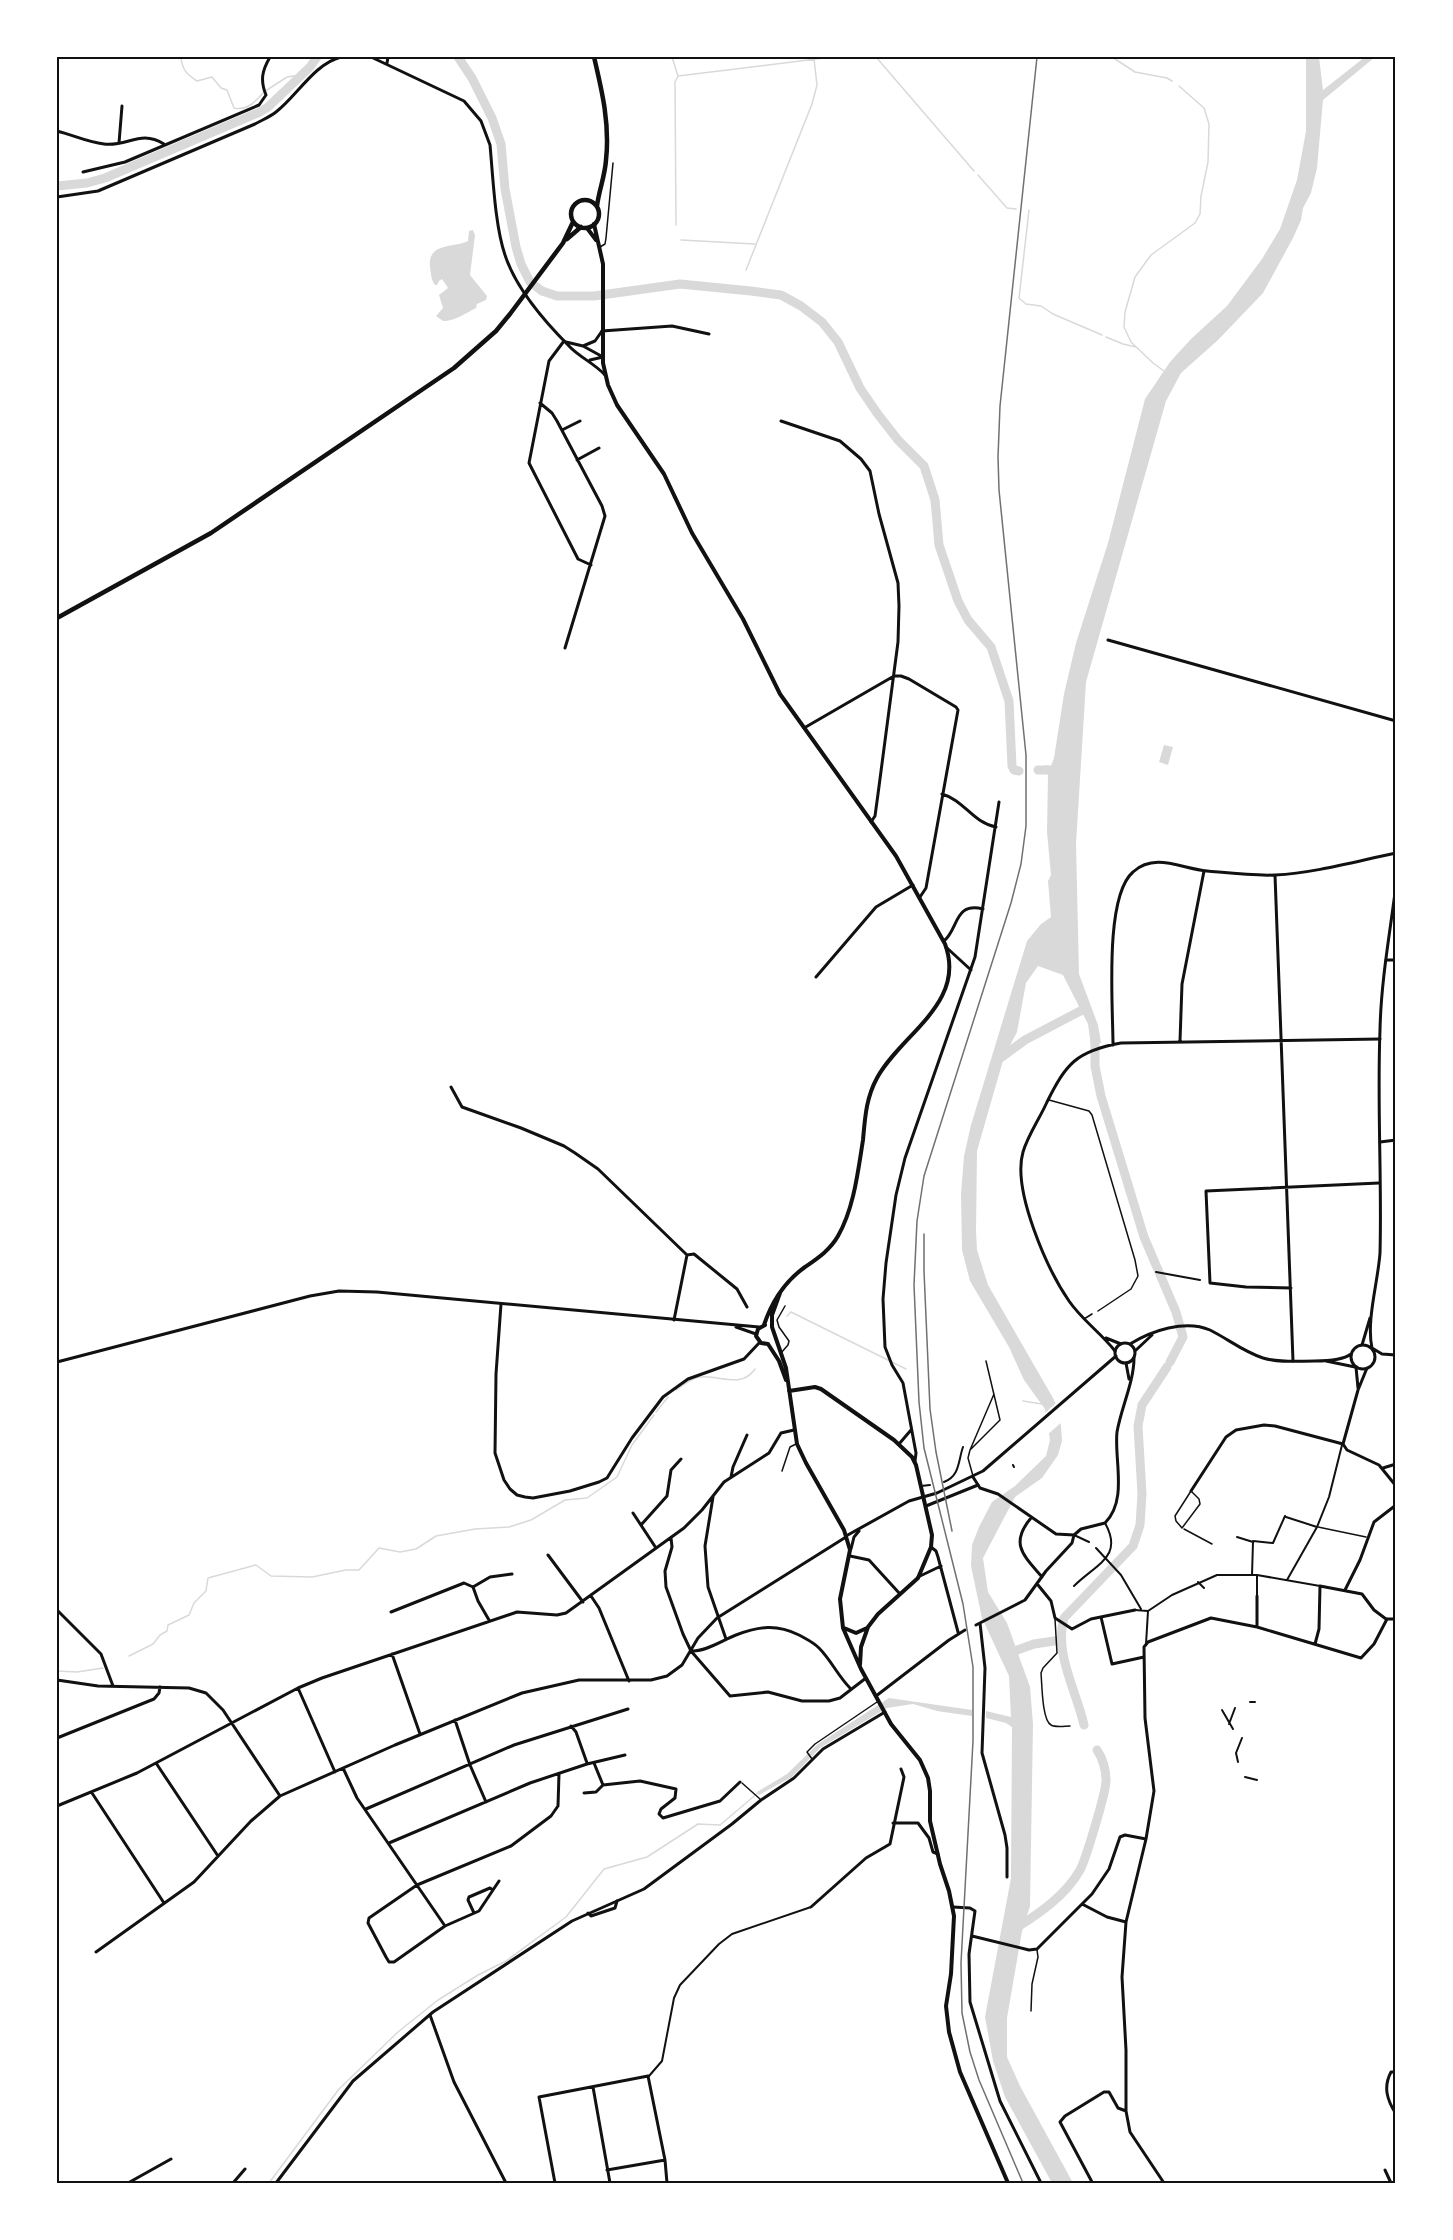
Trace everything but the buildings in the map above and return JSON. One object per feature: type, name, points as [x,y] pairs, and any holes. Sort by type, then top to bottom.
[{"type":"main road","points":[[563,243],[584,228],[594,224],[599,215],[597,206],[606,161],[607,128],[605,102],[594,57]]},
{"type":"main road","points":[[589,200],[600,188]]},
{"type":"main road","points":[[597,206],[589,200],[580,200],[573,205],[570,213],[573,222],[584,228],[599,245]]},
{"type":"main road","points":[[57,618],[211,533],[454,369],[496,331],[551,260],[563,243],[573,222]]},
{"type":"main road","points":[[594,224],[603,264],[603,357],[606,376],[623,414],[664,474],[692,533],[748,628],[780,694],[896,856],[947,948],[950,970],[945,992],[932,1013],[889,1060],[869,1095],[855,1183],[841,1230],[831,1247],[796,1275],[780,1292],[772,1302],[756,1334],[760,1342],[768,1344],[779,1361],[789,1391],[797,1444],[846,1536],[850,1553],[840,1599],[843,1628],[860,1667],[897,1734],[918,1757],[925,1769],[930,1787],[930,1821],[953,1907],[953,1949],[946,2006],[949,2032],[963,2079],[1008,2183]]},
{"type":"main road","points":[[780,1292],[772,1314],[772,1327],[786,1368],[787,1383]]},
{"type":"main road","points":[[761,1326],[772,1327]]},
{"type":"main road","points":[[768,1344],[775,1337]]},
{"type":"main road","points":[[789,1391],[815,1387],[821,1389],[899,1444],[915,1461],[932,1535],[931,1547],[918,1577],[874,1618],[868,1627],[861,1647],[860,1667]]},
{"type":"main road","points":[[843,1628],[856,1632],[868,1627]]},
{"type":"street","points":[[83,172],[125,162],[259,105],[266,95],[261,81],[270,57]]},
{"type":"street","points":[[57,197],[88,193],[108,187],[255,124],[275,113],[327,63],[341,57]]},
{"type":"street","points":[[371,57],[464,100],[481,121],[490,145],[504,255],[512,272],[535,306],[564,341],[606,376]]},
{"type":"street","points":[[387,63],[388,57]]},
{"type":"street","points":[[119,143],[122,106]]},
{"type":"street","points":[[57,131],[81,140],[103,144],[119,143],[145,136],[164,144]]},
{"type":"street","points":[[583,346],[595,341],[602,331],[672,326],[709,334]]},
{"type":"street","points":[[564,341],[583,346],[603,357]]},
{"type":"street","points":[[564,341],[549,361],[529,460],[530,469],[578,559],[591,565]]},
{"type":"street","points":[[588,360],[603,357]]},
{"type":"street","points":[[540,403],[552,413],[562,430],[605,516],[565,648]]},
{"type":"street","points":[[562,430],[580,421]]},
{"type":"street","points":[[781,421],[840,441],[869,467],[898,583],[898,642],[876,805],[871,822]]},
{"type":"street","points":[[577,460],[599,448]]},
{"type":"street","points":[[1108,640],[1396,721]]},
{"type":"street","points":[[803,728],[894,676],[909,679],[956,707],[958,710],[926,888],[920,897]]},
{"type":"street","points":[[942,794],[958,801],[983,824],[996,827]]},
{"type":"street","points":[[915,1461],[903,1383],[891,1365],[885,1347],[883,1299],[885,1263],[900,1176],[948,1029],[975,957],[999,802]]},
{"type":"street","points":[[1113,1045],[1112,954],[1121,891],[1133,872],[1150,862],[1159,862],[1204,871],[1275,875],[1396,853]]},
{"type":"street","points":[[1180,1042],[1182,984],[1204,871]]},
{"type":"street","points":[[1275,875],[1293,1361]]},
{"type":"street","points":[[816,977],[876,907],[913,885]]},
{"type":"street","points":[[1374,1361],[1372,1314],[1380,1254],[1380,1039],[1386,960],[1396,885]]},
{"type":"street","points":[[944,941],[961,914],[971,908],[983,909]]},
{"type":"street","points":[[947,948],[971,970]]},
{"type":"street","points":[[1386,960],[1396,960]]},
{"type":"street","points":[[1134,1358],[1126,1363],[1119,1361],[1115,1351],[1068,1300],[1052,1269],[1027,1206],[1021,1183],[1024,1151],[1068,1066],[1091,1051],[1113,1045],[1380,1039]]},
{"type":"street","points":[[452,1087],[462,1107],[564,1146],[575,1153],[597,1169],[687,1255]]},
{"type":"street","points":[[1380,1142],[1396,1140]]},
{"type":"street","points":[[1291,1288],[1210,1283],[1206,1191],[1379,1183]]},
{"type":"street","points":[[687,1255],[694,1254],[737,1289],[747,1307]]},
{"type":"street","points":[[674,1320],[687,1255]]},
{"type":"street","points":[[1156,1272],[1200,1280]]},
{"type":"street","points":[[57,1362],[310,1296],[339,1291],[377,1292],[501,1305],[761,1326]]},
{"type":"street","points":[[501,1305],[496,1374],[495,1454],[504,1480],[510,1489],[516,1495],[525,1497],[542,1497],[570,1491],[607,1478],[632,1438],[663,1396],[688,1379],[744,1359],[760,1342]]},
{"type":"street","points":[[1362,1345],[1372,1314]]},
{"type":"street","points":[[729,1325],[756,1334]]},
{"type":"street","points":[[1104,1338],[1121,1344],[1130,1344],[1140,1337],[1172,1328],[1191,1326],[1208,1329],[1264,1358],[1325,1361],[1347,1357],[1355,1347],[1362,1345],[1384,1355],[1396,1355]]},
{"type":"street","points":[[1007,1877],[1005,1835],[982,1753],[985,1668],[980,1623],[1025,1600],[1072,1543],[1074,1535],[1081,1530],[1105,1523],[1115,1509],[1118,1467],[1117,1432],[1134,1370],[1135,1351],[1153,1334]]},
{"type":"street","points":[[1115,1351],[1121,1344]]},
{"type":"street","points":[[1130,1344],[1135,1351]]},
{"type":"street","points":[[1351,1354],[1351,1361],[1356,1367],[1358,1390]]},
{"type":"street","points":[[1287,1580],[1317,1527],[1329,1497],[1358,1390],[1367,1368],[1384,1355]]},
{"type":"street","points":[[96,1952],[194,1882],[251,1821],[280,1796],[455,1719],[522,1694],[564,1682],[586,1679],[629,1681],[651,1680],[667,1676],[679,1668],[707,1627],[717,1618],[846,1536],[909,1501],[973,1477],[990,1466],[1116,1356]]},
{"type":"street","points":[[1325,1361],[1367,1368]]},
{"type":"street","points":[[1126,1363],[1130,1380]]},
{"type":"street","points":[[1191,1491],[1226,1437],[1236,1430],[1271,1425],[1343,1444],[1347,1450],[1383,1468],[1396,1486]]},
{"type":"street","points":[[57,1806],[92,1793],[156,1763],[298,1688],[489,1620],[521,1612],[561,1615],[583,1602],[671,1538],[693,1520],[724,1482],[769,1453],[782,1433],[794,1430]]},
{"type":"street","points":[[899,1444],[912,1430]]},
{"type":"street","points":[[731,1477],[747,1435]]},
{"type":"street","points":[[944,1482],[957,1473],[963,1447]]},
{"type":"street","points":[[641,1525],[667,1496],[671,1470],[681,1459]]},
{"type":"street","points":[[1383,1468],[1396,1464]]},
{"type":"street","points":[[973,1477],[980,1488],[998,1494],[1056,1534],[1074,1535],[1090,1543]]},
{"type":"street","points":[[921,1485],[930,1485]]},
{"type":"street","points":[[926,1506],[978,1485]]},
{"type":"street","points":[[713,1495],[705,1546],[708,1587],[726,1639]]},
{"type":"street","points":[[1345,1590],[1377,1518],[1396,1505]]},
{"type":"street","points":[[633,1513],[656,1548]]},
{"type":"street","points":[[1237,1537],[1274,1543],[1284,1516],[1317,1527]]},
{"type":"street","points":[[1031,1518],[1020,1533],[1020,1546],[1026,1559],[1042,1577]]},
{"type":"street","points":[[1074,1586],[1108,1556],[1112,1549],[1112,1537],[1105,1523]]},
{"type":"street","points":[[860,1529],[854,1537],[850,1553],[869,1560],[900,1594]]},
{"type":"street","points":[[671,1538],[672,1547],[665,1571],[666,1587],[691,1651],[730,1696],[768,1692],[802,1701],[817,1702],[840,1698],[850,1688],[866,1678]]},
{"type":"street","points":[[1252,1575],[1253,1541]]},
{"type":"street","points":[[931,1547],[936,1551],[941,1566],[958,1632]]},
{"type":"street","points":[[1096,1548],[1120,1575],[1141,1610]]},
{"type":"street","points":[[548,1555],[583,1602]]},
{"type":"street","points":[[918,1577],[941,1566]]},
{"type":"street","points":[[473,1587],[490,1577],[512,1574]]},
{"type":"street","points":[[1038,1585],[1051,1601],[1056,1619],[1076,1629],[1087,1621],[1101,1617],[1135,1610],[1148,1611],[1172,1594],[1215,1576],[1257,1575],[1362,1594],[1374,1610],[1387,1619],[1396,1619]]},
{"type":"street","points":[[1257,1575],[1257,1627]]},
{"type":"street","points":[[1198,1582],[1204,1587]]},
{"type":"street","points":[[392,1612],[464,1583],[473,1587],[489,1620]]},
{"type":"street","points":[[1315,1644],[1319,1629],[1320,1586]]},
{"type":"street","points":[[591,1596],[599,1608],[629,1681]]},
{"type":"street","points":[[57,1610],[101,1654],[113,1686]]},
{"type":"street","points":[[1148,1611],[1144,1657],[1145,1718],[1154,1791],[1146,1839],[1126,1922],[1122,1977],[1126,2111],[1130,2132],[1164,2183]]},
{"type":"street","points":[[1101,1617],[1112,1664],[1144,1657]]},
{"type":"street","points":[[1146,1645],[1148,1642],[1203,1620],[1217,1618],[1257,1627],[1361,1658],[1374,1644],[1387,1619]]},
{"type":"street","points":[[691,1651],[698,1651],[760,1627],[787,1629],[820,1648],[850,1688]]},
{"type":"street","points":[[876,1696],[958,1632],[965,1630]]},
{"type":"street","points":[[392,1653],[420,1734]]},
{"type":"street","points":[[57,1680],[113,1686],[189,1688],[206,1693],[218,1704],[231,1722],[280,1796]]},
{"type":"street","points":[[57,1738],[148,1702],[159,1693],[160,1687]]},
{"type":"street","points":[[298,1688],[335,1772]]},
{"type":"street","points":[[1250,1702],[1255,1702]]},
{"type":"street","points":[[1229,1724],[1235,1708]]},
{"type":"street","points":[[366,1809],[514,1745],[628,1709]]},
{"type":"street","points":[[1222,1710],[1233,1729]]},
{"type":"street","points":[[276,2183],[353,2081],[429,2015],[556,1931],[617,1900],[645,1889],[732,1824],[760,1798],[794,1778],[823,1749],[884,1711]]},
{"type":"street","points":[[455,1719],[470,1765],[486,1802]]},
{"type":"street","points":[[571,1726],[576,1732],[587,1764]]},
{"type":"street","points":[[1238,1762],[1236,1753],[1242,1738]]},
{"type":"street","points":[[389,1843],[530,1783],[587,1764],[625,1755]]},
{"type":"street","points":[[156,1763],[218,1856]]},
{"type":"street","points":[[594,1763],[603,1785]]},
{"type":"street","points":[[343,1768],[357,1798],[445,1926]]},
{"type":"street","points":[[555,2183],[539,2097],[648,2076],[662,2061],[674,1998],[680,1985],[719,1944],[732,1935],[811,1907],[866,1858],[890,1844],[904,1777],[901,1769]]},
{"type":"street","points":[[499,1881],[479,1911],[445,1926],[394,1962],[389,1962],[368,1923],[369,1918],[417,1885],[511,1846],[551,1816],[558,1806],[560,1774]]},
{"type":"street","points":[[1245,1777],[1257,1780]]},
{"type":"street","points":[[584,1793],[597,1792],[603,1785],[640,1781],[676,1789],[675,1798],[661,1809],[659,1814],[663,1818],[720,1801],[740,1782]]},
{"type":"street","points":[[92,1793],[164,1903]]},
{"type":"street","points":[[893,1823],[918,1823],[929,1838],[933,1852],[938,1854]]},
{"type":"street","points":[[972,1936],[1029,1950],[1037,1949],[1092,1894],[1109,1869],[1120,1837],[1125,1835],[1146,1839]]},
{"type":"street","points":[[474,1913],[468,1900],[469,1897],[490,1888],[493,1890]]},
{"type":"street","points":[[1082,1904],[1107,1917],[1126,1922]]},
{"type":"street","points":[[953,1907],[970,1908],[975,1914],[969,1954],[970,2002],[1000,2102],[1041,2183]]},
{"type":"street","points":[[429,2015],[459,2091],[506,2183]]},
{"type":"street","points":[[1396,2072],[1391,2072],[1386,2095],[1396,2114]]},
{"type":"street","points":[[648,2076],[665,2160],[667,2183]]},
{"type":"street","points":[[593,2087],[610,2183]]},
{"type":"street","points":[[1092,2182],[1060,2122],[1065,2116],[1104,2092],[1109,2092],[1118,2108],[1126,2111]]},
{"type":"street","points":[[1390,2104],[1396,2103]]},
{"type":"street","points":[[128,2183],[171,2159]]},
{"type":"street","points":[[608,2170],[665,2160]]},
{"type":"street","points":[[234,2183],[245,2169]]},
{"type":"street","points":[[1385,2170],[1391,2183]]},
{"type":"lane","points":[[599,245],[605,243],[606,238],[613,163]]},
{"type":"lane","points":[[1049,1100],[1089,1111],[1092,1115],[1138,1276],[1131,1289],[1098,1311]]},
{"type":"lane","points":[[781,1353],[789,1341],[778,1327],[777,1320],[785,1306]]},
{"type":"lane","points":[[1084,1320],[1092,1314]]},
{"type":"lane","points":[[970,1450],[1000,1420],[986,1361]]},
{"type":"lane","points":[[973,1477],[969,1466],[970,1450],[994,1394]]},
{"type":"lane","points":[[782,1471],[790,1447],[797,1444]]},
{"type":"lane","points":[[1182,1528],[1200,1504],[1200,1499],[1191,1491],[1175,1516],[1176,1521],[1182,1528],[1212,1544]]},
{"type":"lane","points":[[1317,1527],[1367,1538]]},
{"type":"lane","points":[[1056,1619],[1057,1653],[1041,1673],[1045,1718],[1050,1725],[1055,1727],[1070,1726]]},
{"type":"lane","points":[[811,1759],[807,1753],[815,1744],[879,1702]]},
{"type":"lane","points":[[740,1782],[760,1798]]},
{"type":"lane","points":[[1030,2010],[1032,1984],[1038,1957],[1037,1949]]},
{"type":"shaded area","points":[[1306,57],[1319,57],[1323,90],[1365,57],[1375,57],[1323,100],[1317,168],[1311,193],[1303,208],[1301,220],[1293,238],[1263,293],[1218,340],[1181,373],[1166,401],[1086,682],[1076,844],[1079,974],[1098,1025],[1101,1043],[1091,1046],[1088,1024],[1063,975],[1038,966],[1026,983],[1017,1032],[1004,1057],[977,1151],[977,1250],[988,1285],[1053,1398],[1061,1426],[1062,1441],[1058,1455],[1042,1478],[1015,1497],[983,1558],[988,1592],[1007,1623],[1030,1687],[1033,1724],[1030,1906],[1022,1931],[1007,2018],[1007,2057],[1020,2086],[1073,2183],[1052,2183],[1005,2097],[993,2061],[985,2017],[1011,1878],[1012,1727],[1006,1723],[986,1718],[986,1711],[1011,1717],[1009,1676],[982,1618],[971,1566],[972,1545],[992,1502],[1015,1486],[1046,1456],[1050,1440],[1045,1409],[1024,1380],[1009,1347],[970,1281],[962,1250],[961,1194],[964,1156],[971,1125],[1027,941],[1041,924],[1051,917],[1048,881],[1051,875],[1047,832],[1048,775],[1044,772],[1045,765],[1051,766],[1054,758],[1064,694],[1076,643],[1108,543],[1145,399],[1170,362],[1227,306],[1262,259],[1280,229],[1297,180],[1306,131]]},
{"type":"shaded area","points":[[473,230],[475,235],[470,275],[487,296],[486,300],[477,304],[476,308],[452,320],[443,321],[436,316],[443,308],[439,295],[448,288],[442,279],[435,285],[431,274],[430,259],[433,253],[443,247],[468,241],[469,231]]},
{"type":"shaded area","points":[[1164,745],[1173,747],[1168,765],[1159,762]]},
{"type":"shaded area","points":[[889,1698],[972,1710],[972,1716],[937,1711],[913,1704],[887,1708],[820,1748],[792,1777],[759,1795],[757,1792],[787,1774],[818,1744]]},
{"type":"pier","points":[[1058,1401],[1063,1421],[1046,1436],[1043,1415]]},
{"type":"waterway","points":[[181,57],[182,65],[187,73],[197,81],[212,77],[221,88],[227,90],[234,108],[247,107],[263,93]]},
{"type":"waterway","points":[[57,186],[87,183],[105,178],[260,112],[310,67],[317,57]]},
{"type":"waterway","points":[[458,57],[472,78],[492,118],[501,144],[505,189],[516,247],[530,282],[542,291],[557,296],[594,296],[680,284],[781,295],[801,306],[822,322],[838,342],[860,388],[877,413],[898,440],[924,466],[935,500],[939,545],[958,601],[968,620],[991,647],[1009,701],[1012,766],[1014,770],[1019,771]]},
{"type":"waterway","points":[[672,57],[678,76]]},
{"type":"waterway","points":[[676,225],[675,82],[678,76],[832,57]]},
{"type":"waterway","points":[[876,57],[974,171]]},
{"type":"waterway","points":[[1112,57],[1135,72],[1172,81]]},
{"type":"waterway","points":[[746,270],[812,104],[817,85],[814,59]]},
{"type":"waterway","points":[[267,90],[287,77],[300,75]]},
{"type":"waterway","points":[[1164,371],[1131,342],[1124,327],[1125,312],[1135,277],[1151,255],[1195,223],[1200,214],[1208,162],[1209,124],[1204,108],[1179,86]]},
{"type":"waterway","points":[[978,175],[1007,208],[1016,209]]},
{"type":"waterway","points":[[1029,210],[1019,298],[1026,304],[1041,306],[1053,314],[1102,335]]},
{"type":"waterway","points":[[681,240],[755,244]]},
{"type":"waterway","points":[[1106,337],[1136,347]]},
{"type":"waterway","points":[[1038,770],[1056,770]]},
{"type":"waterway","points":[[999,1059],[1025,1040],[1086,1008]]},
{"type":"waterway","points":[[1095,1035],[1095,1066],[1101,1096],[1144,1237],[1176,1312],[1183,1337],[1170,1362]]},
{"type":"waterway","points":[[787,1316],[791,1312],[906,1369]]},
{"type":"waterway","points":[[1084,1725],[1064,1658],[1062,1645],[1064,1618],[1133,1546],[1140,1525],[1142,1494],[1138,1426],[1142,1405],[1167,1367]]},
{"type":"waterway","points":[[676,1390],[698,1377],[737,1380],[749,1375],[755,1369]]},
{"type":"waterway","points":[[656,1412],[668,1397]]},
{"type":"waterway","points":[[1023,1401],[1042,1404]]},
{"type":"waterway","points":[[129,1656],[153,1644],[160,1635],[167,1631],[168,1625],[189,1615],[194,1603],[206,1591],[208,1578],[256,1565],[271,1576],[312,1577],[346,1570],[359,1570],[379,1548],[400,1552],[416,1549],[436,1536],[475,1529],[509,1527],[531,1520],[565,1500],[587,1498],[617,1477],[632,1445],[654,1415]]},
{"type":"waterway","points":[[1009,1653],[1034,1644],[1061,1640]]},
{"type":"waterway","points":[[57,1671],[77,1672],[103,1668]]},
{"type":"waterway","points":[[1016,1928],[1043,1910],[1060,1895],[1080,1870],[1091,1840],[1106,1781],[1105,1769],[1097,1750]]},
{"type":"waterway","points":[[269,2183],[339,2089],[398,2032],[438,2000],[506,1961],[566,1917],[604,1869],[647,1857],[698,1824],[720,1825],[759,1792]]},
{"type":"railway","points":[[1023,2183],[979,2080],[970,2052],[962,2013],[961,1963],[973,1741],[973,1667],[963,1604],[924,1448],[919,1402],[914,1285],[917,1221],[924,1176],[1011,903],[1021,864],[1026,826],[1026,755],[999,490],[998,457],[1000,406],[1037,57]]},
{"type":"railway","points":[[924,1234],[930,1409],[952,1531]]}]
